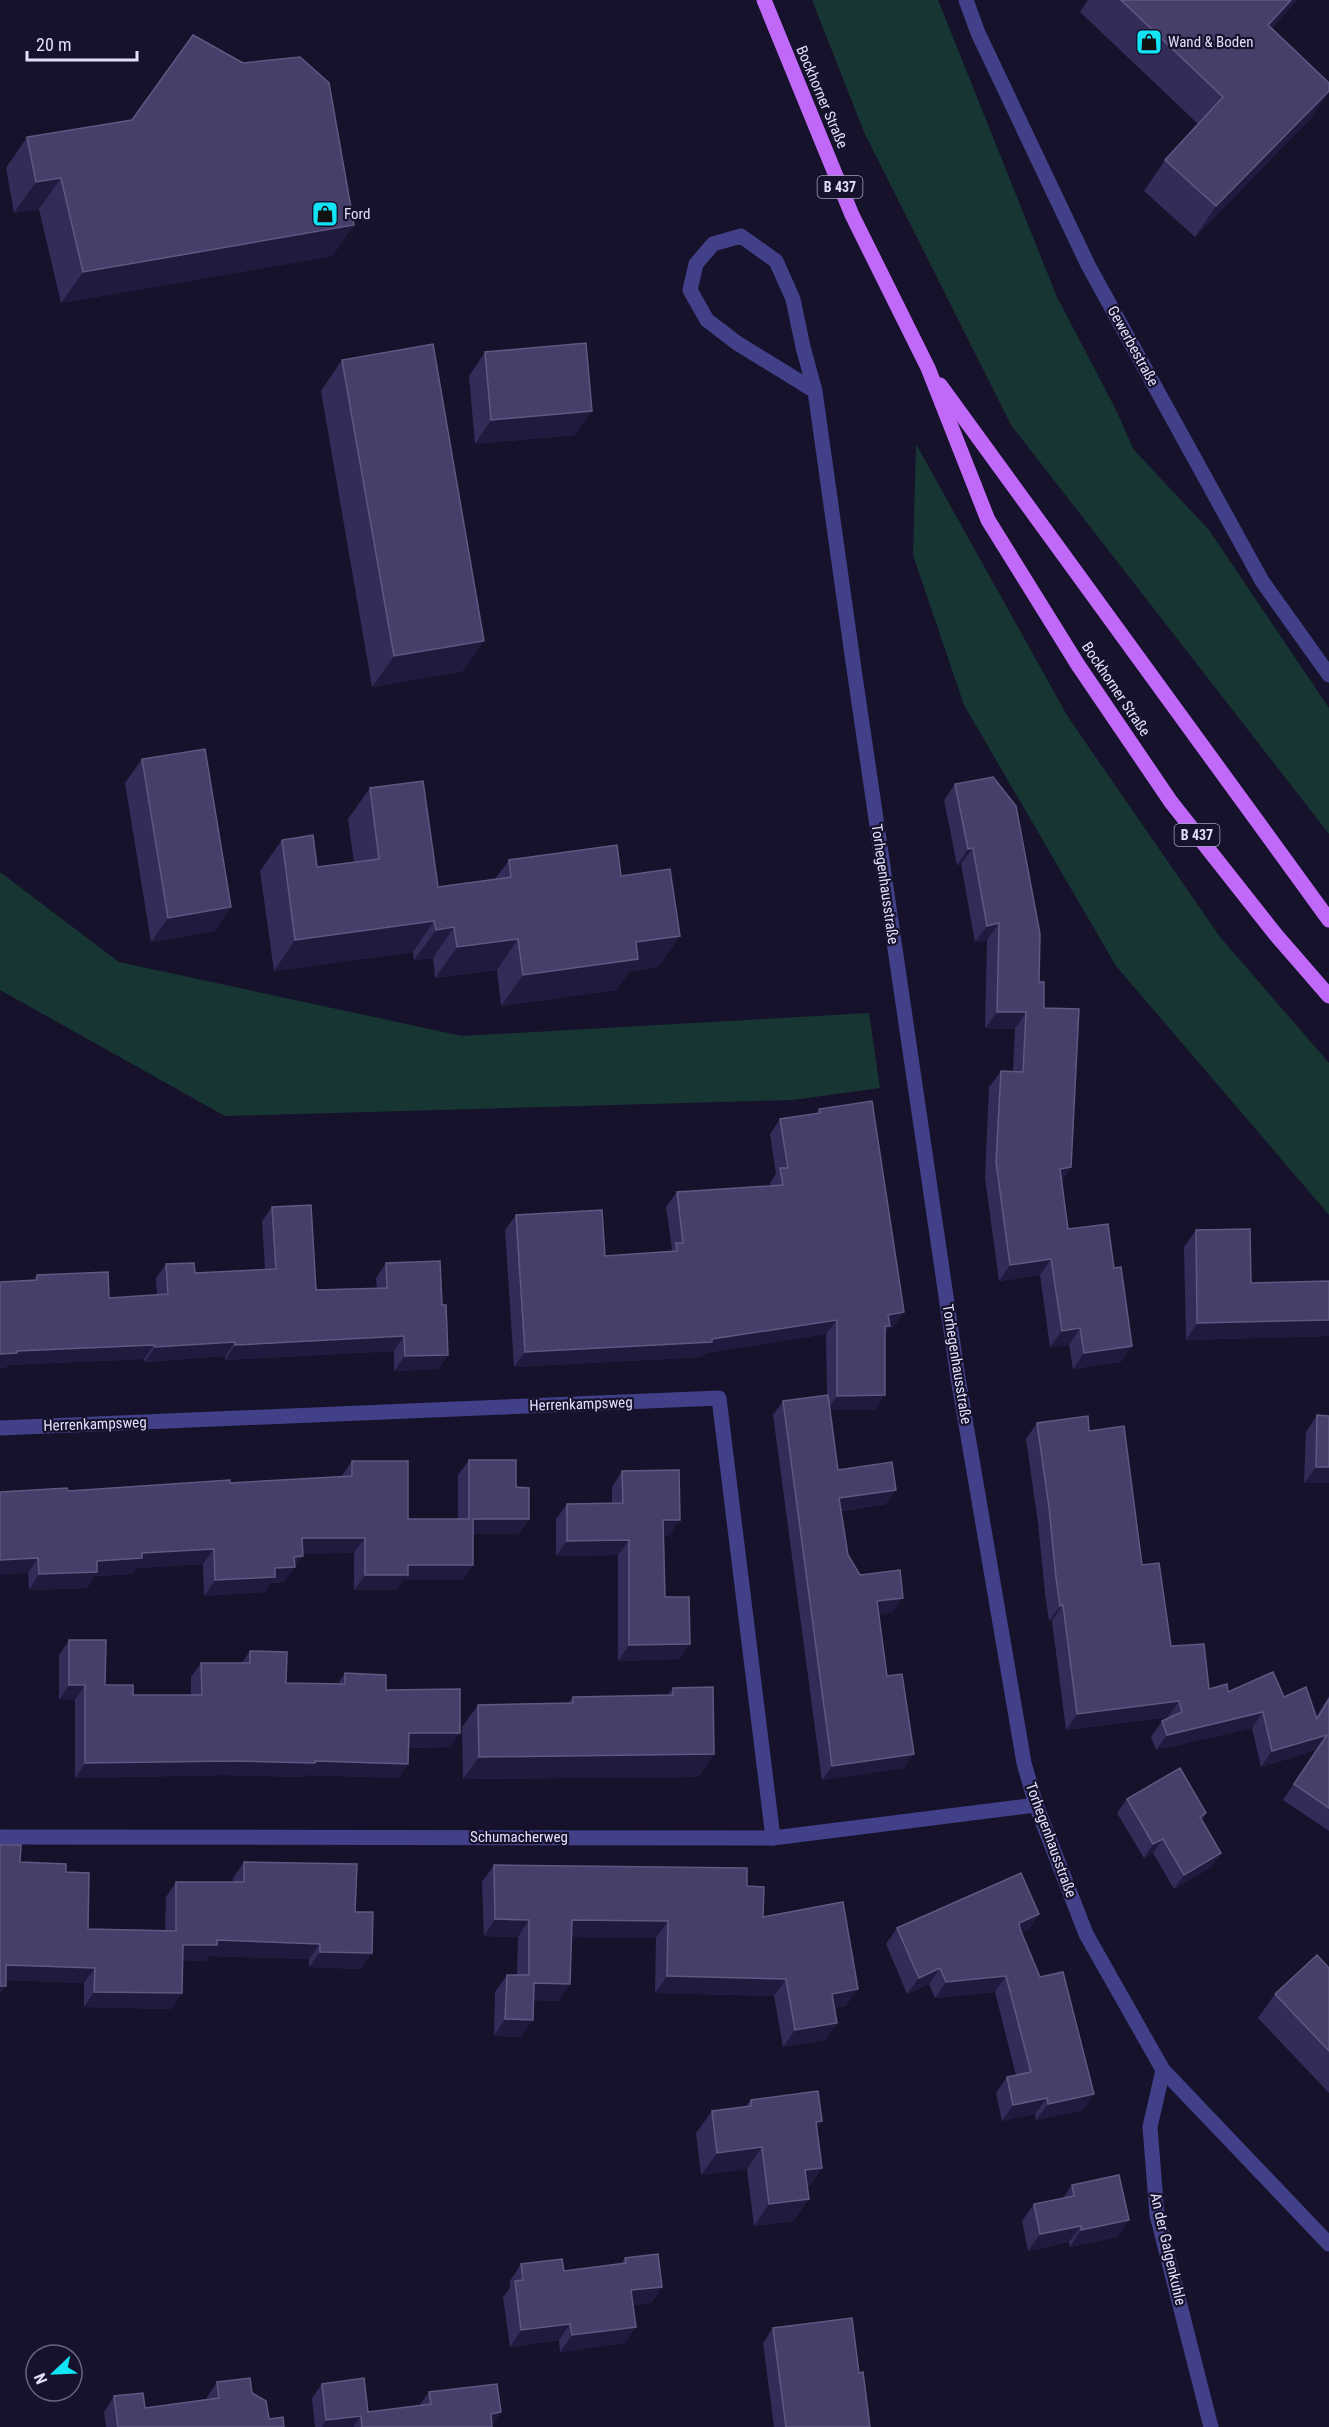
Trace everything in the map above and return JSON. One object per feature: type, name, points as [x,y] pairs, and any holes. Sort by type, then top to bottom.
[{"type":"main road","name":"Bockhorner Straße","points":[[764,0],[852,215],[928,369],[988,520],[1078,665],[1171,802],[1276,935],[1329,996]]},
{"type":"main road","name":"Bockhorner Straße","points":[[928,369],[1329,920]]},
{"type":"street","name":"Gewerbestraße","points":[[966,0],[978,33],[1088,265],[1262,581],[1329,675]]},
{"type":"street","name":"Torhegenhausstraße","points":[[816,391],[738,343],[707,320],[690,290],[696,264],[713,244],[741,236],[776,261],[793,299],[803,347],[816,391],[877,833],[958,1377],[1024,1763],[1036,1805],[1086,1934],[1163,2070],[1329,2244]]},
{"type":"street","name":"Herrenkampsweg","points":[[0,1428],[719,1398],[773,1838]]},
{"type":"street","name":"Schumacherweg","points":[[0,1837],[773,1838],[1036,1805]]},
{"type":"street","name":"An der Galgenkuhle","points":[[1163,2070],[1150,2127],[1150,2155],[1157,2215],[1211,2427]]},
{"type":"green space","points":[[812,0],[938,0],[1057,297],[1115,408],[1134,450],[1209,530],[1329,708],[1329,834],[1011,425],[864,132]]},
{"type":"green space","points":[[916,444],[1068,717],[1220,937],[1329,1063],[1329,1215],[1116,966],[964,705],[913,555]]},
{"type":"green space","points":[[0,872],[119,962],[462,1036],[869,1013],[880,1088],[793,1100],[225,1116],[0,990]]},
{"type":"building","points":[[1121,0],[1291,0],[1268,25],[1329,83],[1329,91],[1216,206],[1165,160],[1223,97]]},
{"type":"building","points":[[193,35],[243,63],[300,57],[329,83],[354,225],[83,272],[61,178],[36,182],[27,137],[132,120]]},
{"type":"building","points":[[586,343],[592,411],[491,420],[485,352]]},
{"type":"building","points":[[433,344],[484,641],[394,656],[342,360]]},
{"type":"building","points":[[205,749],[231,907],[168,918],[142,759]]},
{"type":"building","points":[[993,777],[1016,806],[1040,934],[1039,982],[1044,982],[1044,1008],[1079,1009],[1071,1167],[1060,1169],[1068,1229],[1108,1224],[1114,1268],[1121,1267],[1132,1346],[1084,1353],[1080,1328],[1062,1331],[1051,1259],[1010,1265],[996,1162],[1001,1071],[1023,1072],[1026,1012],[997,1012],[999,923],[987,926],[973,848],[968,849],[955,784]]},
{"type":"building","points":[[423,781],[438,887],[511,877],[509,860],[617,845],[621,876],[670,869],[680,936],[636,942],[638,959],[523,975],[518,939],[457,947],[454,927],[436,930],[434,921],[295,940],[282,840],[313,835],[317,867],[379,859],[370,788]]},
{"type":"building","points":[[872,1101],[904,1312],[888,1315],[890,1326],[885,1326],[885,1395],[837,1396],[837,1320],[712,1339],[712,1342],[525,1352],[516,1215],[602,1210],[605,1256],[677,1251],[676,1243],[683,1243],[677,1192],[783,1185],[780,1168],[788,1168],[780,1119],[820,1113],[819,1109]]},
{"type":"building","points":[[311,1205],[316,1290],[387,1288],[386,1263],[440,1261],[442,1305],[446,1305],[448,1355],[405,1356],[404,1336],[235,1345],[235,1342],[17,1351],[17,1353],[0,1354],[0,1282],[37,1280],[37,1275],[108,1272],[109,1298],[168,1294],[166,1264],[194,1263],[195,1273],[276,1269],[272,1207]]},
{"type":"building","points":[[1250,1229],[1251,1283],[1329,1281],[1329,1320],[1197,1323],[1196,1230]]},
{"type":"building","points":[[828,1395],[838,1470],[892,1462],[896,1490],[839,1498],[848,1555],[860,1575],[900,1570],[903,1598],[877,1601],[887,1676],[902,1674],[914,1754],[832,1766],[783,1401]]},
{"type":"building","points":[[1317,1415],[1329,1416],[1329,1467],[1316,1467]]},
{"type":"building","points":[[1088,1416],[1089,1431],[1124,1426],[1142,1565],[1159,1563],[1171,1646],[1204,1644],[1209,1689],[1227,1684],[1228,1692],[1273,1672],[1284,1697],[1306,1687],[1317,1719],[1329,1699],[1329,1808],[1294,1784],[1327,1735],[1272,1751],[1263,1712],[1167,1735],[1162,1721],[1182,1712],[1179,1701],[1077,1714],[1063,1605],[1060,1606],[1056,1578],[1037,1423]]},
{"type":"building","points":[[469,1460],[516,1460],[516,1487],[529,1488],[529,1519],[473,1519],[473,1565],[408,1565],[408,1575],[365,1575],[365,1538],[302,1538],[303,1556],[294,1557],[295,1567],[275,1568],[275,1577],[215,1580],[214,1549],[142,1553],[142,1558],[97,1561],[97,1572],[39,1574],[38,1558],[0,1560],[0,1492],[67,1488],[68,1491],[230,1480],[230,1483],[352,1476],[352,1461],[408,1461],[408,1519],[469,1519]]},
{"type":"building","points":[[679,1470],[680,1520],[663,1520],[665,1597],[689,1597],[690,1644],[629,1645],[629,1540],[567,1541],[567,1504],[623,1503],[622,1471]]},
{"type":"building","points":[[69,1640],[106,1640],[105,1685],[133,1685],[133,1695],[202,1695],[201,1663],[250,1663],[250,1651],[287,1652],[286,1683],[345,1684],[345,1673],[386,1675],[386,1690],[460,1689],[460,1733],[409,1733],[408,1764],[315,1761],[315,1763],[234,1761],[85,1763],[85,1685],[69,1685]]},
{"type":"building","points":[[713,1687],[714,1754],[479,1757],[478,1705],[573,1703],[573,1697],[673,1695],[673,1688]]},
{"type":"building","points":[[1180,1768],[1206,1813],[1200,1817],[1221,1853],[1184,1875],[1163,1839],[1153,1844],[1127,1799]]},
{"type":"building","points":[[0,1845],[21,1845],[20,1862],[66,1864],[66,1872],[89,1873],[88,1929],[176,1931],[176,1882],[244,1882],[244,1862],[357,1864],[355,1912],[373,1912],[372,1953],[320,1952],[320,1944],[217,1940],[217,1945],[183,1945],[182,1993],[94,1992],[95,1968],[6,1965],[6,1986],[0,1986]]},
{"type":"building","points":[[494,1865],[747,1868],[747,1886],[764,1887],[763,1917],[843,1902],[858,1989],[832,1994],[837,2023],[795,2030],[786,1979],[667,1976],[668,1921],[572,1920],[570,1984],[534,1983],[533,2020],[505,2019],[507,1975],[529,1975],[529,1920],[495,1919]]},
{"type":"building","points":[[1021,1873],[1039,1914],[1019,1923],[1020,1929],[1040,1977],[1063,1972],[1094,2094],[1048,2104],[1047,2098],[1013,2105],[1007,2077],[1031,2072],[1006,1976],[946,1982],[940,1968],[919,1978],[897,1928]]},
{"type":"building","points":[[1317,1955],[1329,1968],[1329,2051],[1275,1994]]},
{"type":"building","points":[[818,2091],[822,2121],[816,2122],[822,2168],[805,2170],[809,2199],[769,2204],[762,2147],[717,2153],[712,2111],[751,2106],[751,2100]]},
{"type":"building","points":[[1119,2175],[1129,2220],[1081,2230],[1081,2226],[1040,2234],[1034,2204],[1074,2196],[1072,2185]]},
{"type":"building","points":[[658,2254],[662,2287],[631,2290],[636,2327],[572,2335],[570,2324],[521,2330],[515,2281],[523,2280],[521,2264],[562,2259],[564,2271],[626,2263],[625,2258]]},
{"type":"building","points":[[852,2318],[859,2373],[863,2372],[870,2427],[786,2427],[773,2328]]},
{"type":"building","points":[[250,2378],[252,2393],[266,2401],[269,2419],[283,2417],[284,2427],[118,2427],[114,2396],[143,2393],[145,2408],[219,2398],[217,2382]]},
{"type":"building","points":[[364,2378],[368,2412],[431,2404],[429,2392],[497,2384],[501,2412],[491,2414],[492,2427],[362,2427],[361,2416],[326,2420],[322,2384]]},
{"type":"place","name":"Wand & Boden","points":[[1149,42]]},
{"type":"place","name":"Ford","points":[[325,214]]}]
